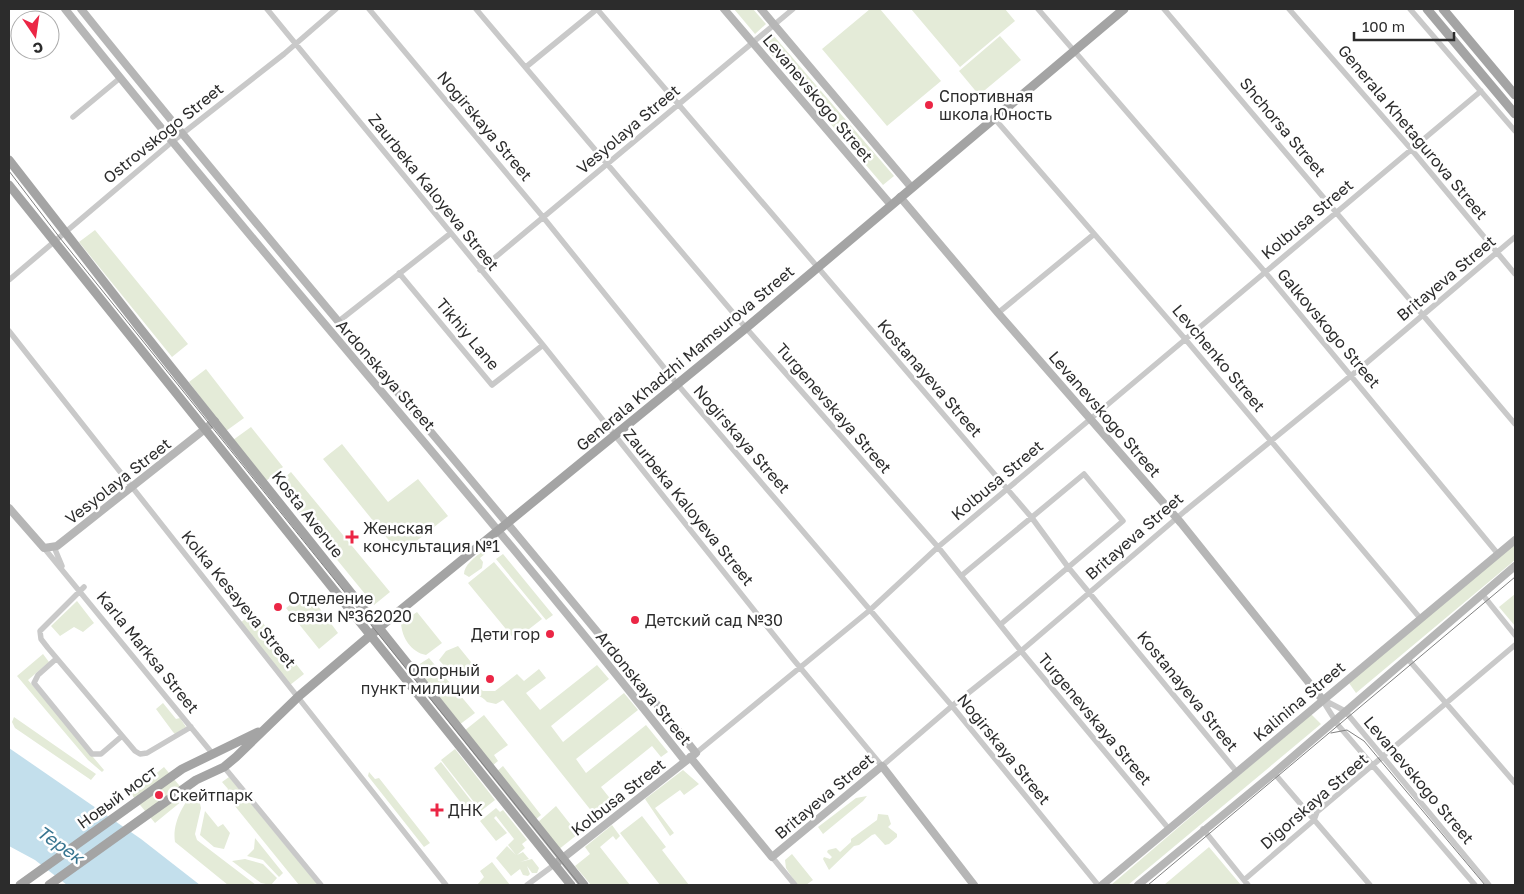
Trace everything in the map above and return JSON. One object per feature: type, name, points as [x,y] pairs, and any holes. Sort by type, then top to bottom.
[{"type":"main road","name":"Generala Khadzhi Mamsurova Street","points":[[196,780],[224,766],[298,696],[508,522],[678,385],[1124,9]]},
{"type":"main road","points":[[1427,9],[1515,114]]},
{"type":"main road","points":[[1443,9],[1515,95]]},
{"type":"main road","name":"Kosta Avenue","points":[[9,160],[65,234],[584,885]]},
{"type":"main road","name":"Kosta Avenue","points":[[9,185],[571,885]]},
{"type":"main road","name":"Generala Khadzhi Mamsurova Street","points":[[182,769],[263,729]]},
{"type":"main road","name":"Новый мост","points":[[20,885],[182,769]]},
{"type":"main road","name":"Новый мост","points":[[49,885],[196,780]]},
{"type":"street","name":"Ardonskaya Street","points":[[65,9],[172,141],[690,757],[795,885]]},
{"type":"street","name":"Ardonskaya Street","points":[[81,9],[182,134],[508,522],[690,757]]},
{"type":"street","name":"Zaurbeka Kaloyeva Street","points":[[267,9],[543,345],[800,667],[882,766],[974,885]]},
{"type":"street","name":"Ostrovskogo Street","points":[[9,280],[172,141],[295,44],[336,9]]},
{"type":"street","name":"Nogirskaya Street","points":[[369,9],[543,217],[678,385],[952,706],[1098,885]]},
{"type":"street","name":"Turgenevskaya Street","points":[[476,9],[746,328],[938,547],[1021,651],[1169,829]]},
{"type":"street","points":[[526,67],[597,9]]},
{"type":"street","name":"Kostanayeva Street","points":[[597,9],[1032,518],[1068,567],[1236,771]]},
{"type":"street","name":"Levanevskogo Street","points":[[724,9],[891,205]]},
{"type":"street","name":"Levanevskogo Street","points":[[761,9],[911,187]]},
{"type":"street","name":"Vesyolaya Street","points":[[480,270],[793,9]]},
{"type":"street","name":"Galkovskogo Street","points":[[1038,9],[1265,272],[1498,554]]},
{"type":"street","name":"Shchorsa Street","points":[[1164,9],[1338,212],[1515,424]]},
{"type":"street","name":"Generala Khetagurova Street","points":[[1289,9],[1412,149],[1515,274]]},
{"type":"street","points":[[1410,9],[1515,130]]},
{"type":"street","points":[[73,117],[120,78]]},
{"type":"street","name":"Kolbusa Street","points":[[527,885],[690,757],[870,610],[938,547],[1008,490],[1091,417],[1186,340],[1481,91]]},
{"type":"street","name":"Levchenko Street","points":[[994,118],[1186,340],[1420,618]]},
{"type":"street","name":"Levanevskogo Street","points":[[900,197],[998,313],[1091,417],[1177,518],[1322,699],[1334,720],[1475,885]]},
{"type":"street","points":[[339,321],[451,234]]},
{"type":"street","points":[[998,313],[1093,234]]},
{"type":"street","name":"Britayeva Street","points":[[772,857],[952,706],[1021,651],[1270,440],[1351,376],[1515,237]]},
{"type":"street","name":"Tikhiy Lane","points":[[400,273],[492,385],[543,345]]},
{"type":"street","name":"Kolka Kesayeva Street","points":[[9,331],[446,885]]},
{"type":"street","name":"Vesyolaya Street","points":[[54,547],[133,488],[215,421]]},
{"type":"street","points":[[961,576],[1084,474],[1123,521],[1001,624]]},
{"type":"street","name":"Karla Marksa Street","points":[[9,508],[82,589],[212,753]]},
{"type":"street","name":"Kalinina Street","points":[[1102,885],[1322,699],[1515,540]]},
{"type":"street","points":[[44,548],[54,547]]},
{"type":"street","name":"Karla Marksa Street","points":[[54,547],[62,568]]},
{"type":"street","points":[[1138,885],[1203,829],[1274,773],[1482,594],[1514,571]]},
{"type":"street","points":[[82,589],[40,631],[41,639],[56,659],[135,751],[143,754],[190,727]]},
{"type":"street","points":[[1482,594],[1515,635]]},
{"type":"street","name":"Digorskaya Street","points":[[1246,883],[1314,820],[1317,812],[1383,759],[1446,701],[1515,645]]},
{"type":"street","points":[[1407,658],[1515,783]]},
{"type":"street","points":[[56,659],[38,675],[34,682],[92,754],[101,754],[122,736]]},
{"type":"street","name":"Levanevskogo Street","points":[[1322,699],[1345,711],[1489,885]]},
{"type":"street","points":[[224,766],[320,885]]},
{"type":"street","points":[[1274,773],[1370,885]]},
{"type":"street","points":[[1203,829],[1246,883]]},
{"type":"green space","points":[[734,9],[753,9],[766,24],[755,34]]},
{"type":"green space","points":[[870,9],[880,9],[941,81],[887,126],[822,49]]},
{"type":"green space","points":[[911,9],[1005,9],[1015,21],[960,67]]},
{"type":"green space","points":[[773,35],[894,176],[883,185],[762,44]]},
{"type":"green space","points":[[1000,36],[1021,60],[979,95],[959,71]]},
{"type":"green space","points":[[95,230],[188,344],[172,357],[79,242]]},
{"type":"green space","points":[[206,369],[244,418],[226,431],[189,382]]},
{"type":"green space","points":[[251,427],[283,467],[266,481],[233,440]]},
{"type":"green space","points":[[342,444],[388,502],[418,479],[448,516],[400,554],[323,459]]},
{"type":"green space","points":[[291,472],[390,592],[374,605],[276,485]]},
{"type":"green space","points":[[1515,544],[1515,560],[1356,693],[1349,683]]},
{"type":"green space","points":[[483,551],[485,554],[480,558],[483,562],[482,568],[469,577],[464,574],[468,564]]},
{"type":"green space","points":[[503,554],[553,615],[546,620],[496,559]]},
{"type":"green space","points":[[494,562],[542,619],[515,640],[468,583]]},
{"type":"green space","points":[[304,594],[309,594],[338,633],[319,649],[286,608]]},
{"type":"green space","points":[[1515,594],[1515,626],[1499,607]]},
{"type":"green space","points":[[77,601],[94,623],[83,632],[74,627],[60,636],[51,626]]},
{"type":"green space","points":[[254,612],[304,674],[290,685],[240,623]]},
{"type":"green space","points":[[417,612],[442,643],[426,655],[412,648],[403,634],[401,623]]},
{"type":"green space","points":[[458,646],[475,667],[471,672],[456,679],[439,660],[446,651]]},
{"type":"green space","points":[[43,654],[49,662],[28,680],[104,770],[102,772],[88,760],[17,676]]},
{"type":"green space","points":[[429,658],[475,713],[459,725],[415,667]]},
{"type":"green space","points":[[597,665],[609,679],[551,726],[563,742],[624,693],[638,710],[576,759],[586,773],[646,725],[668,752],[661,757],[652,746],[601,787],[612,801],[614,799],[617,802],[597,818],[503,700],[496,704],[487,702],[466,686],[473,682],[483,691],[495,691],[517,674],[524,681],[539,669],[546,678],[526,693],[540,710]]},
{"type":"green space","points":[[163,703],[176,719],[180,718],[186,727],[175,734],[156,709]]},
{"type":"green space","points":[[1311,714],[1321,724],[1128,885],[1111,885]]},
{"type":"green space","points":[[484,715],[508,745],[494,755],[498,761],[492,766],[464,731]]},
{"type":"green space","points":[[14,717],[96,774],[91,780],[15,728],[12,722]]},
{"type":"green space","points":[[455,749],[495,800],[481,811],[441,760]]},
{"type":"green space","points":[[441,762],[479,811],[472,817],[434,768]]},
{"type":"green space","points":[[503,766],[541,815],[535,820],[496,772]]},
{"type":"green space","name":"Скейтпарк","points":[[164,767],[188,796],[155,823],[131,794]]},
{"type":"green space","points":[[683,770],[699,784],[684,795],[680,790],[655,808],[674,833],[670,836],[645,799]]},
{"type":"green space","points":[[369,772],[375,779],[379,778],[430,843],[424,847],[368,776]]},
{"type":"green space","points":[[229,777],[318,885],[299,885],[226,795],[228,789],[222,782]]},
{"type":"green space","points":[[197,790],[201,808],[195,834],[197,840],[256,885],[228,885],[175,842],[177,821],[183,807]]},
{"type":"green space","points":[[867,796],[823,834],[818,827],[856,798]]},
{"type":"green space","points":[[556,806],[578,834],[558,850],[537,823]]},
{"type":"green space","points":[[496,808],[500,812],[503,810],[527,840],[522,844],[525,848],[517,855],[523,852],[529,859],[520,862],[532,859],[539,868],[537,873],[532,873],[527,866],[530,874],[528,876],[523,875],[520,869],[511,876],[496,858],[507,846],[516,855],[508,845],[514,839],[496,816],[494,818],[507,833],[496,841],[480,821]]},
{"type":"green space","points":[[205,811],[218,827],[223,824],[230,833],[224,849],[214,847],[200,835]]},
{"type":"green space","points":[[878,814],[888,815],[891,824],[888,827],[897,834],[897,837],[885,845],[875,834],[872,835],[859,845],[854,846],[829,870],[823,859],[824,857],[830,859],[832,857],[827,852],[828,850],[836,848],[840,852],[851,842],[851,839],[877,820]]},
{"type":"green space","points":[[642,816],[666,847],[662,850],[689,885],[660,885],[620,833]]},
{"type":"green space","points":[[612,825],[620,836],[616,840],[613,836],[600,847],[630,885],[591,885],[575,866],[590,854],[585,847]]},
{"type":"green space","points":[[255,838],[283,873],[279,877],[263,860],[247,856],[254,849]]},
{"type":"green space","points":[[1209,847],[1241,885],[1164,885]]},
{"type":"green space","points":[[792,854],[813,880],[806,885],[797,885],[786,868],[785,860]]},
{"type":"green space","points":[[245,859],[263,864],[277,878],[271,885],[261,883],[232,861]]},
{"type":"green space","points":[[492,862],[510,885],[477,885],[484,877],[480,871]]},
{"type":"water","name":"Терек","points":[[9,748],[141,839],[200,885],[67,885],[35,860],[9,846]]},
{"type":"tram line","points":[[9,171],[60,238],[580,885]]},
{"type":"tram line","points":[[1148,885],[1515,577]]},
{"type":"tram line","points":[[1331,733],[1347,730],[1364,741],[1485,885]]},
{"type":"place","name":"Спортивная школа Юность","points":[[929,105]]},
{"type":"place","name":"Женская консультация №1","points":[[352,537]]},
{"type":"place","name":"Отделение связи №362020","points":[[278,607]]},
{"type":"place","name":"Детский сад №30","points":[[635,620]]},
{"type":"place","name":"Дети гор","points":[[550,634]]},
{"type":"place","name":"Опорный пункт милиции","points":[[490,679]]},
{"type":"place","name":"Скейтпарк","points":[[159,795]]},
{"type":"place","name":"ДНК","points":[[437,810]]}]
